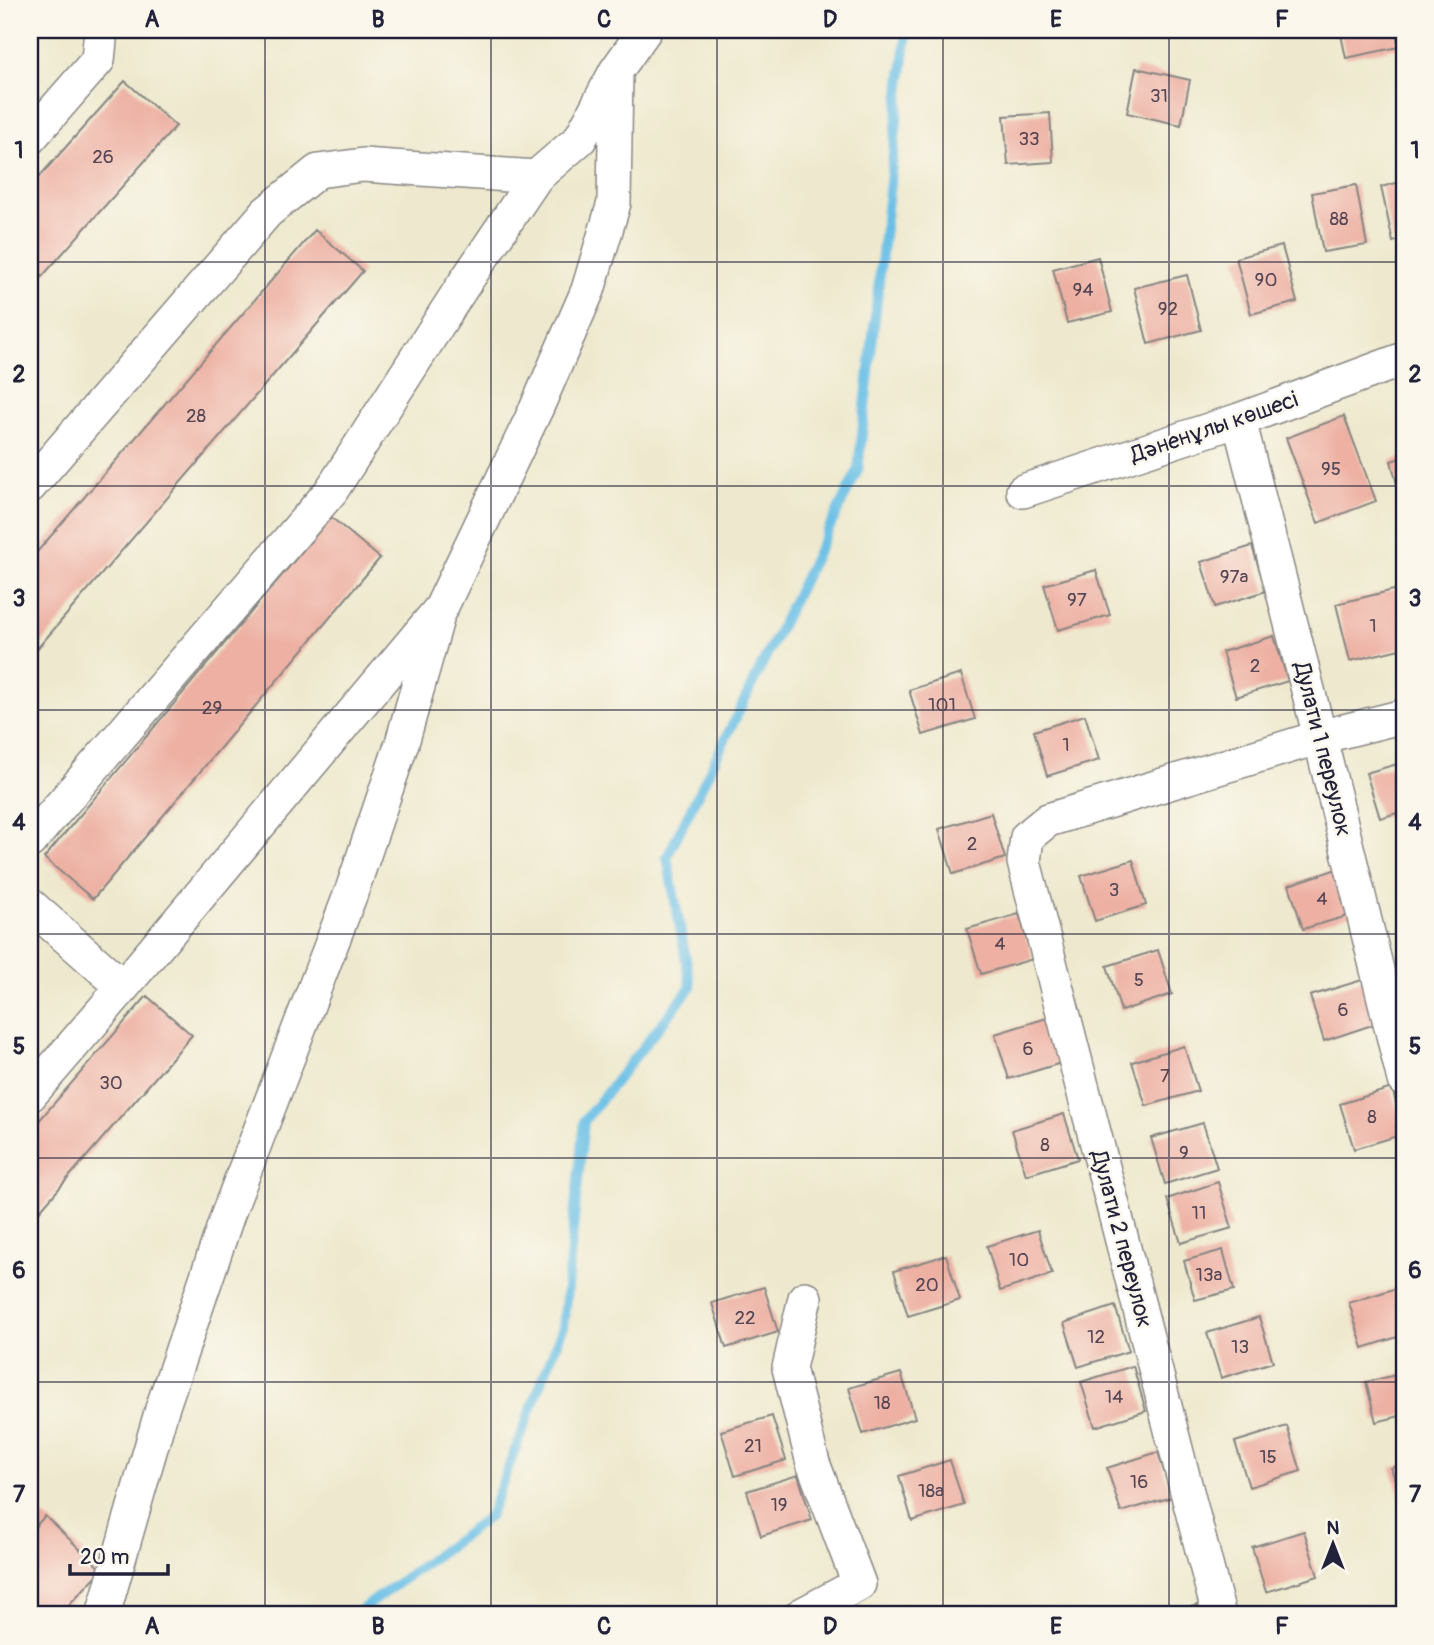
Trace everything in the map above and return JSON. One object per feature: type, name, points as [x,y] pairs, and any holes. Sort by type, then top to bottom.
[{"type":"street","points":[[30,138],[98,60],[101,30]]},
{"type":"street","points":[[30,841],[331,491],[536,177],[580,139],[616,71],[645,30]]},
{"type":"street","points":[[103,1615],[162,1409],[228,1214],[351,893],[402,743],[441,608],[537,407],[588,290],[614,203],[616,71]]},
{"type":"street","points":[[30,486],[267,212],[318,171],[363,165],[536,177]]},
{"type":"street","name":"Дәненұлы көшесі","points":[[1023,491],[1239,420],[1404,359]]},
{"type":"street","name":"Дулати 1 переулок","points":[[1239,420],[1404,1080]]},
{"type":"street","points":[[30,1094],[441,608]]},
{"type":"street","points":[[1320,737],[1404,716]]},
{"type":"street","name":"Дулати 2 переулок","points":[[1219,1615],[1024,862],[1027,837],[1048,820],[1320,737]]},
{"type":"street","points":[[30,905],[123,987]]},
{"type":"street","points":[[801,1615],[859,1584],[813,1463],[789,1368],[804,1298]]},
{"type":"building","points":[[1340,30],[1395,30],[1399,47],[1346,58]]},
{"type":"building","points":[[1136,68],[1190,80],[1181,125],[1127,113]]},
{"type":"building","points":[[125,81],[176,126],[30,290],[30,187]]},
{"type":"building","points":[[1050,113],[1053,162],[1008,165],[1004,116]]},
{"type":"building","points":[[1404,181],[1404,239],[1393,242],[1381,187]]},
{"type":"building","points":[[1356,185],[1367,245],[1323,252],[1312,193]]},
{"type":"building","points":[[315,230],[363,271],[30,657],[30,560]]},
{"type":"building","points":[[1282,246],[1297,302],[1251,314],[1236,258]]},
{"type":"building","points":[[1098,257],[1112,312],[1067,323],[1053,269]]},
{"type":"building","points":[[1187,275],[1201,330],[1148,344],[1134,288]]},
{"type":"building","points":[[1344,416],[1376,501],[1318,523],[1286,438]]},
{"type":"building","points":[[1404,457],[1404,507],[1403,507],[1391,461]]},
{"type":"building","points":[[331,517],[380,558],[93,899],[44,858]]},
{"type":"building","points":[[1252,546],[1266,591],[1215,607],[1201,562]]},
{"type":"building","points":[[1096,570],[1110,615],[1058,630],[1044,585]]},
{"type":"building","points":[[1402,588],[1404,648],[1350,661],[1336,604]]},
{"type":"building","points":[[1274,636],[1288,681],[1236,697],[1222,652]]},
{"type":"building","points":[[961,674],[975,719],[923,735],[909,690]]},
{"type":"building","points":[[1085,715],[1099,760],[1047,776],[1034,731]]},
{"type":"building","points":[[1404,762],[1404,811],[1380,818],[1366,773]]},
{"type":"building","points":[[991,813],[1005,858],[953,874],[939,829]]},
{"type":"building","points":[[1133,860],[1146,905],[1095,921],[1081,876]]},
{"type":"building","points":[[1340,868],[1354,914],[1303,929],[1289,885]]},
{"type":"building","points":[[1019,914],[1033,959],[981,974],[967,929]]},
{"type":"building","points":[[1158,950],[1172,994],[1121,1011],[1107,966]]},
{"type":"building","points":[[1362,980],[1375,1024],[1324,1041],[1310,996]]},
{"type":"building","points":[[147,996],[192,1035],[30,1222],[30,1131]]},
{"type":"building","points":[[1047,1018],[1061,1063],[1009,1079],[995,1034]]},
{"type":"building","points":[[1184,1046],[1198,1091],[1146,1106],[1132,1062]]},
{"type":"building","points":[[1392,1088],[1404,1134],[1354,1149],[1340,1104]]},
{"type":"building","points":[[1064,1114],[1078,1159],[1026,1175],[1012,1130]]},
{"type":"building","points":[[1203,1123],[1217,1168],[1165,1184],[1151,1138]]},
{"type":"building","points":[[1218,1182],[1232,1228],[1181,1243],[1167,1199]]},
{"type":"building","points":[[1038,1230],[1052,1274],[1000,1291],[987,1246]]},
{"type":"building","points":[[1223,1250],[1234,1290],[1195,1300],[1184,1261]]},
{"type":"building","points":[[946,1255],[960,1300],[908,1316],[894,1271]]},
{"type":"building","points":[[764,1287],[778,1332],[726,1348],[712,1303]]},
{"type":"building","points":[[1400,1287],[1404,1300],[1404,1335],[1363,1348],[1349,1303]]},
{"type":"building","points":[[1115,1306],[1129,1351],[1078,1367],[1064,1323]]},
{"type":"building","points":[[1259,1317],[1273,1362],[1221,1378],[1207,1333]]},
{"type":"building","points":[[1133,1366],[1146,1411],[1095,1427],[1081,1382]]},
{"type":"building","points":[[901,1373],[915,1418],[863,1434],[849,1388]]},
{"type":"building","points":[[1404,1373],[1404,1415],[1376,1422],[1366,1382]]},
{"type":"building","points":[[772,1416],[786,1460],[735,1476],[721,1431]]},
{"type":"building","points":[[1287,1426],[1301,1471],[1249,1487],[1235,1442]]},
{"type":"building","points":[[1158,1452],[1172,1497],[1121,1512],[1107,1468]]},
{"type":"building","points":[[950,1460],[964,1505],[912,1521],[899,1476]]},
{"type":"building","points":[[1404,1464],[1404,1507],[1391,1468]]},
{"type":"building","points":[[798,1475],[812,1520],[761,1536],[747,1491]]},
{"type":"building","points":[[45,1516],[102,1570],[59,1615],[30,1615],[30,1532]]},
{"type":"building","points":[[1304,1531],[1318,1576],[1266,1592],[1252,1547]]},
{"type":"building","points":[[1197,1605],[1200,1615],[1167,1615]]},
{"type":"waterway","points":[[354,1615],[489,1517],[563,1327],[584,1121],[691,987],[667,857],[858,470],[907,30]]}]
